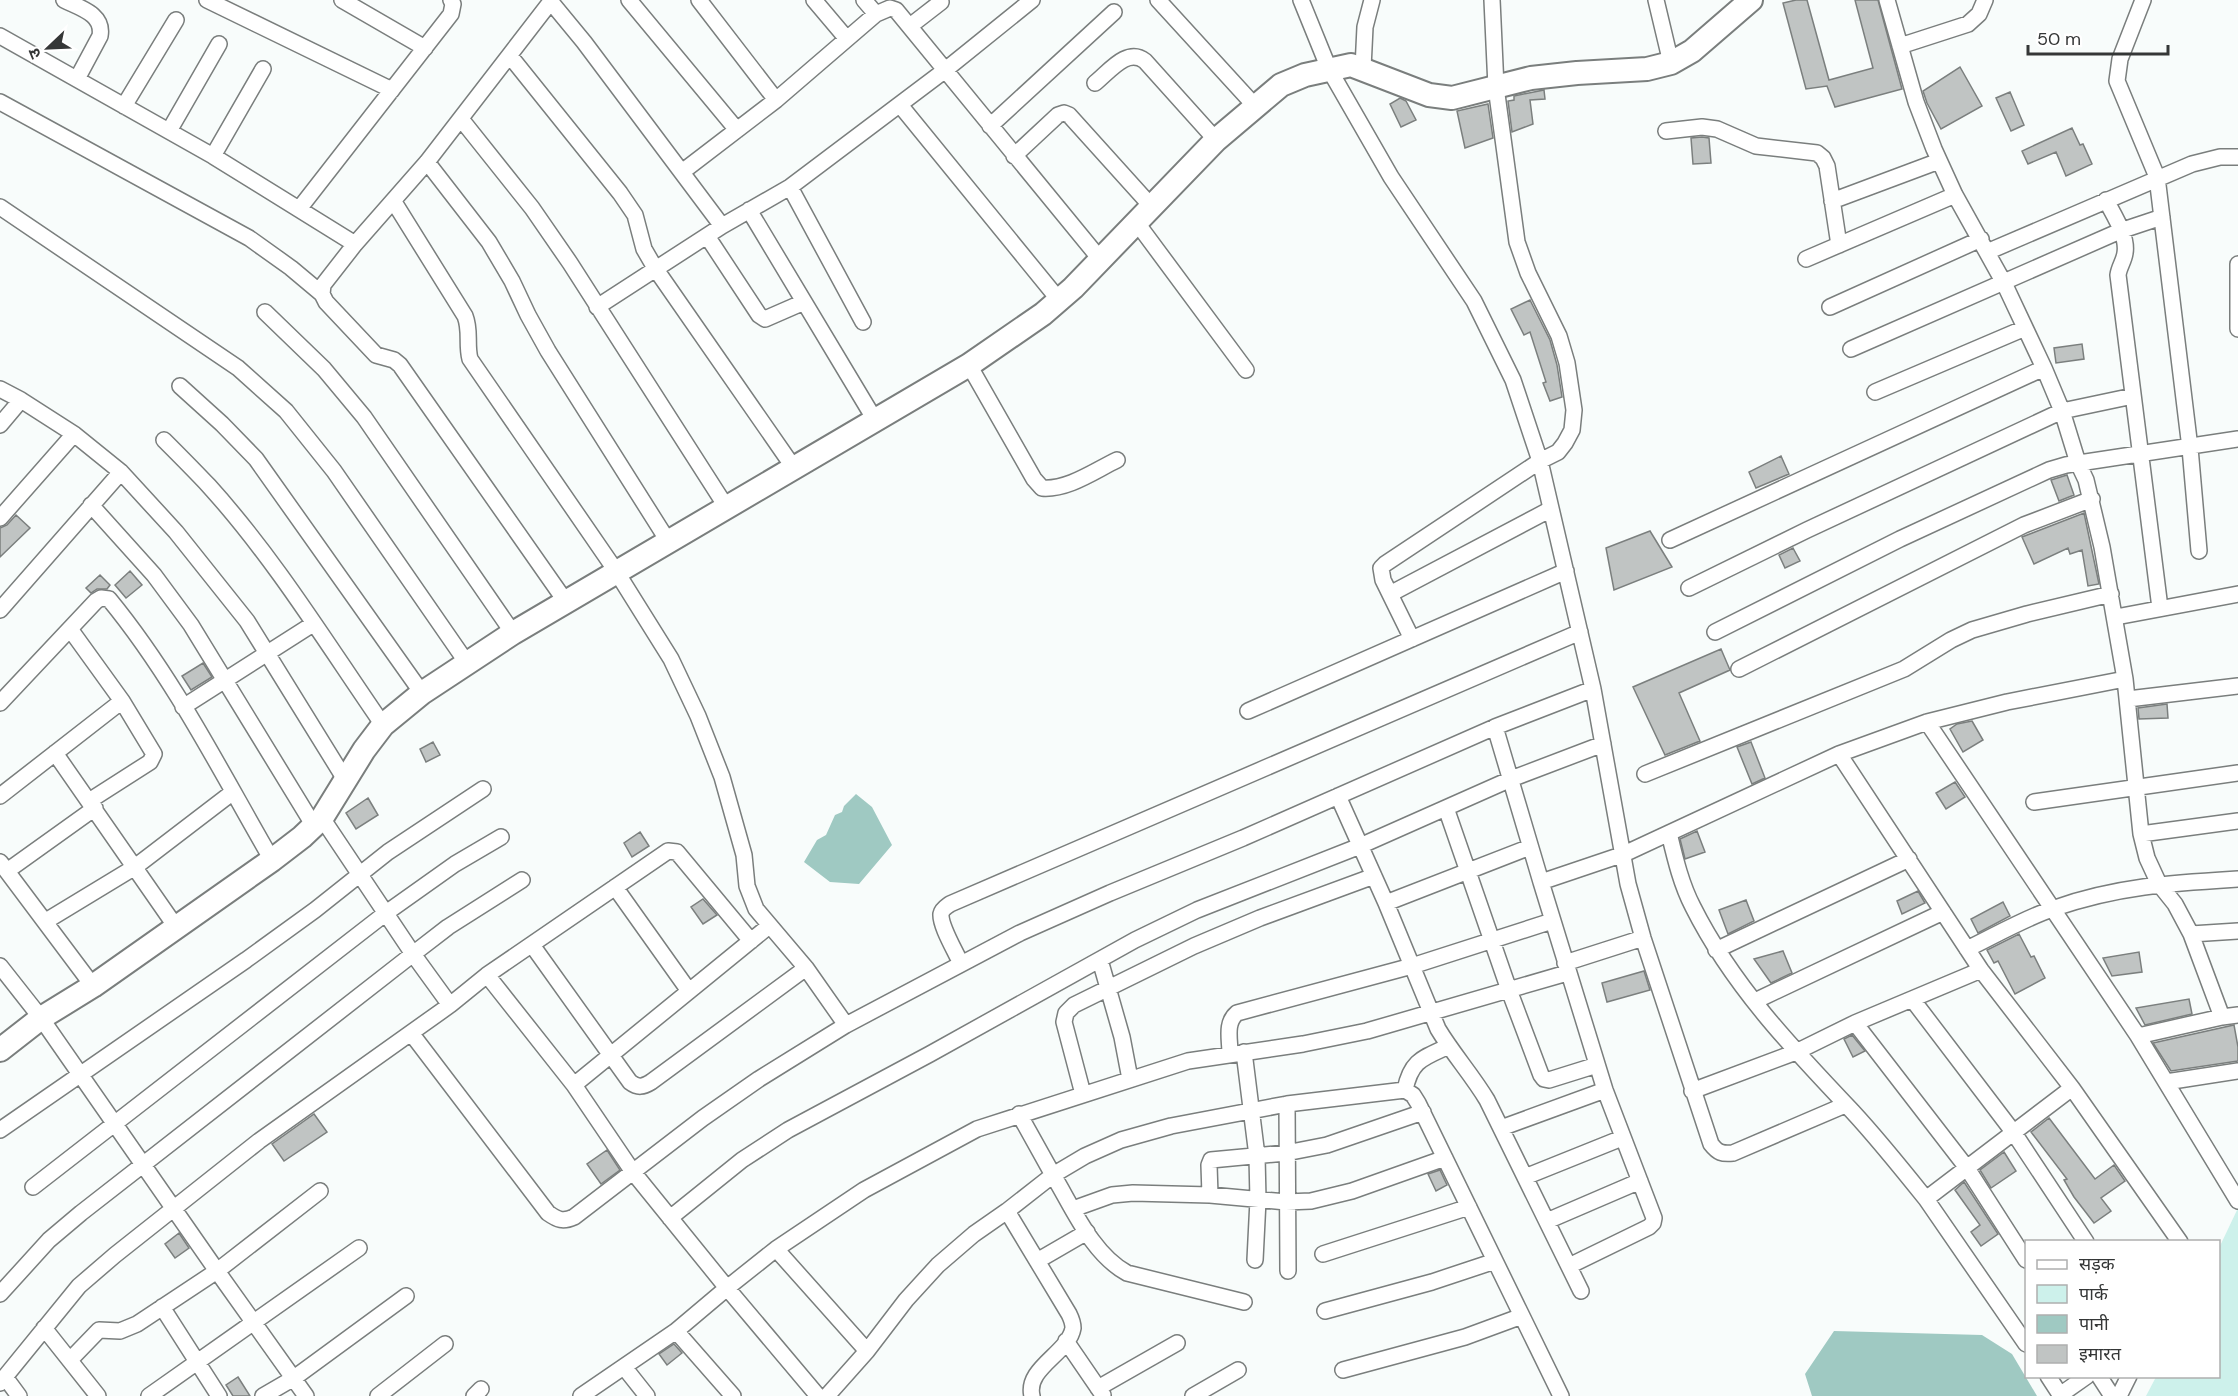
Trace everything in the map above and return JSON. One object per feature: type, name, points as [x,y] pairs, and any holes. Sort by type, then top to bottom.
[{"type":"street","points":[[64,0],[93,15],[100,22],[101,28],[100,36],[77,80]]},
{"type":"street","points":[[207,0],[392,90]]},
{"type":"street","points":[[342,0],[425,48]]},
{"type":"street","points":[[299,209],[451,14],[453,4],[451,0]]},
{"type":"street","points":[[629,0],[737,130]]},
{"type":"street","points":[[699,0],[776,100]]},
{"type":"street","points":[[814,0],[847,39]]},
{"type":"street","points":[[864,0],[876,14]]},
{"type":"street","points":[[910,26],[942,0]]},
{"type":"street","points":[[597,307],[722,226],[790,187],[944,71],[1032,0]]},
{"type":"street","points":[[1158,0],[1255,106]]},
{"type":"street","points":[[1301,0],[1346,67],[1391,177],[1474,301],[1548,457],[1551,509],[1593,689],[1628,884],[1643,938],[1711,1144],[1716,1151],[1724,1154],[1733,1152],[1845,1105]]},
{"type":"street","points":[[1346,67],[1365,27],[1372,0]]},
{"type":"street","points":[[1413,639],[1381,575],[1381,568],[1548,457],[1572,429],[1574,410],[1567,363],[1559,336],[1528,273],[1517,242],[1496,87],[1491,0]]},
{"type":"street","points":[[1656,0],[1671,63]]},
{"type":"street","points":[[0,1050],[42,1018],[93,986],[273,860],[318,822],[364,750],[383,725],[422,693],[513,633],[616,571],[969,365],[1042,314],[1144,215],[1216,140],[1281,86],[1305,75],[1346,67],[1429,95],[1452,98],[1531,78],[1647,69],[1671,63],[1692,51],[1751,0]]},
{"type":"street","points":[[1887,0],[1916,102],[1939,162],[2004,283],[2044,368],[2062,411],[2092,499],[2116,617],[2128,699],[2142,834],[2147,858],[2159,884],[2175,904],[2191,934],[2222,1017]]},
{"type":"street","points":[[1900,46],[1968,24],[1979,14],[1985,0]]},
{"type":"street","points":[[2143,0],[2120,59],[2117,81],[2157,177],[2190,448],[2199,551]]},
{"type":"street","points":[[322,294],[323,285],[355,244],[427,162],[551,1],[722,226]]},
{"type":"street","points":[[682,172],[776,100],[876,14],[890,8],[896,10],[910,26],[944,71],[1100,259]]},
{"type":"street","points":[[990,126],[1114,12]]},
{"type":"street","points":[[124,106],[176,20]]},
{"type":"street","points":[[0,36],[213,156],[355,244]]},
{"type":"street","points":[[168,131],[219,44]]},
{"type":"street","points":[[510,56],[620,193],[635,215],[640,226],[644,249],[655,268],[794,468]]},
{"type":"street","points":[[1095,83],[1120,62],[1130,56],[1138,56],[1216,140]]},
{"type":"street","points":[[213,156],[263,69]]},
{"type":"street","points":[[0,102],[249,238],[322,294],[326,302],[376,355],[394,360],[400,365],[566,602]]},
{"type":"street","points":[[900,105],[1059,300]]},
{"type":"street","points":[[1014,156],[1058,115],[1064,113],[1069,115],[1144,215],[1246,370]]},
{"type":"street","points":[[461,119],[532,208],[570,263],[727,508]]},
{"type":"street","points":[[1666,131],[1702,127],[1717,129],[1756,146],[1817,153],[1827,166],[1839,245]]},
{"type":"street","points":[[1830,307],[1984,245],[2106,200],[2157,177],[2220,157],[2238,157]]},
{"type":"street","points":[[427,162],[489,242],[549,351],[668,541]]},
{"type":"street","points":[[1832,201],[1939,162]]},
{"type":"street","points":[[790,187],[863,322]]},
{"type":"street","points":[[1806,259],[1955,195]]},
{"type":"street","points":[[2106,200],[2126,247],[2118,275],[2160,608]]},
{"type":"street","points":[[394,202],[465,316],[470,328],[468,349],[470,359],[616,571],[671,659],[698,716],[722,777],[735,816],[744,855],[747,886],[756,909],[806,968],[846,1025]]},
{"type":"street","points":[[0,207],[238,368],[285,411],[333,471],[467,663]]},
{"type":"street","points":[[749,210],[875,420]]},
{"type":"street","points":[[1851,349],[2120,231],[2162,217]]},
{"type":"street","points":[[707,236],[759,315],[765,319],[773,317],[804,302]]},
{"type":"street","points":[[2238,264],[2238,329]]},
{"type":"street","points":[[265,312],[324,369],[364,417],[513,633]]},
{"type":"street","points":[[1875,392],[2025,328]]},
{"type":"street","points":[[969,365],[1034,479],[1042,488],[1052,489],[1064,486],[1117,460]]},
{"type":"street","points":[[1670,540],[2044,368]]},
{"type":"street","points":[[180,386],[256,459],[422,693]]},
{"type":"street","points":[[0,389],[74,434],[121,472],[176,532],[247,621],[346,781]]},
{"type":"street","points":[[1689,588],[1807,530],[2062,411],[2133,396]]},
{"type":"street","points":[[0,425],[21,400]]},
{"type":"street","points":[[0,518],[74,434]]},
{"type":"street","points":[[164,440],[208,486],[254,540],[383,725]]},
{"type":"street","points":[[1715,633],[1900,539],[2049,470],[2078,463],[2238,440]]},
{"type":"street","points":[[0,609],[121,472]]},
{"type":"street","points":[[1739,669],[2024,525],[2092,499]]},
{"type":"street","points":[[91,505],[154,575],[191,625],[318,822],[360,874],[450,1005]]},
{"type":"street","points":[[1390,594],[1551,509]]},
{"type":"street","points":[[1248,711],[1566,572]]},
{"type":"street","points":[[1645,774],[1904,669],[1972,630],[2111,594]]},
{"type":"street","points":[[2116,617],[2238,594]]},
{"type":"street","points":[[0,703],[96,601],[109,599],[148,652],[183,706],[273,860]]},
{"type":"street","points":[[183,706],[314,624]]},
{"type":"street","points":[[70,629],[122,701],[152,749],[153,759],[3,867],[93,986]]},
{"type":"street","points":[[961,964],[942,922],[941,913],[950,904],[1580,632]]},
{"type":"street","points":[[1541,882],[1624,854],[1839,754],[1927,723],[2007,702],[2125,680]]},
{"type":"street","points":[[2128,699],[2238,686]]},
{"type":"street","points":[[411,1033],[548,1213],[558,1220],[566,1220],[574,1217],[759,1079],[846,1025],[1020,933],[1110,892],[1243,838],[1496,727],[1593,689]]},
{"type":"street","points":[[0,796],[122,701]]},
{"type":"street","points":[[1927,723],[2138,1036],[2238,1201]]},
{"type":"street","points":[[1496,727],[1566,968],[1605,1090],[1654,1218],[1653,1223],[1569,1266]]},
{"type":"street","points":[[670,1218],[742,1160],[788,1130],[1100,960],[1197,910],[1360,846],[1511,780],[1603,744]]},
{"type":"street","points":[[55,753],[176,927]]},
{"type":"street","points":[[1839,754],[1980,970],[2072,1088],[2179,1240]]},
{"type":"street","points":[[2034,802],[2238,773]]},
{"type":"street","points":[[0,1130],[246,960],[428,823],[483,789]]},
{"type":"street","points":[[46,921],[135,867],[233,792]]},
{"type":"street","points":[[1338,796],[1386,903],[1431,1013],[1449,1046],[1474,1078],[1501,1128],[1581,1291]]},
{"type":"street","points":[[1446,808],[1541,1075],[1544,1079],[1597,1065]]},
{"type":"street","points":[[2142,834],[2238,820]]},
{"type":"street","points":[[1665,835],[1692,905],[1716,950],[1796,1052],[1890,1153],[1926,1198],[2025,1343]]},
{"type":"street","points":[[33,1187],[386,913],[455,864],[501,837]]},
{"type":"street","points":[[1386,903],[1530,847]]},
{"type":"street","points":[[19,1396],[2,1380],[79,1286],[259,1141],[450,1005],[487,975],[660,855],[668,851],[677,852],[751,941]]},
{"type":"street","points":[[1716,950],[1909,859]]},
{"type":"street","points":[[1083,1094],[1064,1022],[1066,1013],[1074,1005],[1194,946],[1260,918],[1374,876]]},
{"type":"street","points":[[1967,949],[2052,909],[2089,897],[2159,884],[2238,879]]},
{"type":"street","points":[[0,1294],[49,1240],[81,1213],[448,927],[522,880]]},
{"type":"street","points":[[615,887],[690,991]]},
{"type":"street","points":[[1755,1001],[1943,912]]},
{"type":"street","points":[[1255,1260],[1258,1200],[1253,1110],[1229,1024],[1230,1019],[1237,1013],[1412,966],[1552,921]]},
{"type":"street","points":[[574,1085],[769,926]]},
{"type":"street","points":[[2191,934],[2238,931]]},
{"type":"street","points":[[581,1396],[676,1330],[776,1249],[864,1190],[977,1129],[1188,1061],[1304,1044],[1367,1031],[1431,1013],[1509,990],[1643,938]]},
{"type":"street","points":[[532,945],[635,1086],[644,1086],[806,968]]},
{"type":"street","points":[[1100,960],[1122,1036],[1130,1079]]},
{"type":"street","points":[[0,966],[42,1018],[306,1396]]},
{"type":"street","points":[[1692,1091],[1796,1052],[1855,1023],[1980,970]]},
{"type":"street","points":[[487,975],[574,1085],[633,1172],[818,1396]]},
{"type":"street","points":[[1912,999],[2014,1133],[2085,1240]]},
{"type":"street","points":[[2138,1036],[2238,1015]]},
{"type":"street","points":[[1855,1023],[1967,1168],[2025,1258]]},
{"type":"street","points":[[1405,1090],[1408,1076],[1419,1060],[1449,1046]]},
{"type":"street","points":[[2166,1082],[2238,1071]]},
{"type":"street","points":[[1926,1198],[2072,1088]]},
{"type":"street","points":[[827,1396],[938,1265],[974,1234],[1053,1175],[1085,1155],[1121,1140],[1171,1126],[1287,1104],[1405,1090],[1413,1095],[1423,1112],[1561,1396]]},
{"type":"street","points":[[1501,1128],[1605,1090]]},
{"type":"street","points":[[1287,1104],[1288,1271]]},
{"type":"street","points":[[1210,1195],[1209,1165],[1211,1160],[1286,1153],[1327,1145],[1423,1112]]},
{"type":"street","points":[[1019,1114],[1087,1232],[1099,1251],[1112,1265],[1127,1273],[1244,1302]]},
{"type":"street","points":[[1525,1178],[1622,1138]]},
{"type":"street","points":[[1073,1209],[1112,1194],[1133,1193],[1210,1195],[1286,1202],[1332,1198],[1445,1158]]},
{"type":"street","points":[[1547,1221],[1640,1181]]},
{"type":"street","points":[[70,1360],[99,1330],[128,1329],[217,1271],[320,1191]]},
{"type":"street","points":[[1323,1254],[1469,1207]]},
{"type":"street","points":[[1007,1210],[1069,1314],[1073,1325],[1066,1341],[1035,1377],[1030,1386],[1032,1396]]},
{"type":"street","points":[[1037,1261],[1087,1232]]},
{"type":"street","points":[[149,1396],[359,1248]]},
{"type":"street","points":[[776,1249],[867,1351]]},
{"type":"street","points":[[1324,1311],[1432,1282],[1496,1261]]},
{"type":"street","points":[[263,1396],[294,1378],[406,1296]]},
{"type":"street","points":[[162,1307],[219,1396]]},
{"type":"street","points":[[1343,1370],[1465,1337],[1522,1316]]},
{"type":"street","points":[[44,1328],[98,1396]]},
{"type":"street","points":[[676,1330],[733,1396]]},
{"type":"street","points":[[1066,1341],[1101,1392],[1177,1343]]},
{"type":"street","points":[[378,1396],[445,1344]]},
{"type":"street","points":[[624,1367],[647,1396]]},
{"type":"street","points":[[1193,1396],[1238,1370]]},
{"type":"street","points":[[2049,1378],[2061,1395],[2086,1378]]},
{"type":"street","points":[[2100,1378],[2112,1396]]},
{"type":"street","points":[[2119,1396],[2128,1378]]},
{"type":"green space","points":[[2238,1208],[2238,1396],[2146,1396],[2155,1378],[2220,1378],[2220,1246]]},
{"type":"water","points":[[856,794],[872,807],[892,845],[859,884],[830,882],[804,862],[817,840],[826,835],[835,815],[842,812],[844,806]]},
{"type":"water","points":[[1834,1331],[1982,1335],[2012,1354],[2037,1396],[1812,1396],[1805,1374]]},
{"type":"building","points":[[1807,0],[1829,80],[1873,68],[1855,0],[1878,0],[1902,89],[1835,107],[1827,86],[1806,89],[1783,3]]},
{"type":"building","points":[[1960,67],[1982,106],[1941,129],[1923,91]]},
{"type":"building","points":[[1544,90],[1545,99],[1530,100],[1533,124],[1512,132],[1508,101],[1514,100],[1514,96]]},
{"type":"building","points":[[2010,92],[2024,125],[2011,131],[1996,98]]},
{"type":"building","points":[[1400,98],[1406,101],[1416,120],[1401,127],[1390,104]]},
{"type":"building","points":[[1488,104],[1493,138],[1465,148],[1457,111]]},
{"type":"building","points":[[2072,128],[2080,145],[2083,144],[2092,164],[2066,176],[2056,152],[2028,164],[2022,151]]},
{"type":"building","points":[[1691,138],[1709,138],[1711,163],[1693,164]]},
{"type":"building","points":[[1530,300],[1550,340],[1557,365],[1562,397],[1550,401],[1530,332],[1524,335],[1511,309]]},
{"type":"building","points":[[2082,344],[2084,359],[2056,363],[2054,348]]},
{"type":"building","points":[[1781,456],[1789,474],[1756,488],[1749,472]]},
{"type":"building","points":[[2067,475],[2074,495],[2059,501],[2051,480]]},
{"type":"building","points":[[2084,513],[2099,584],[2088,586],[2082,550],[2070,554],[2068,548],[2034,564],[2022,537]]},
{"type":"building","points":[[16,515],[30,528],[0,557],[0,528],[7,525]]},
{"type":"building","points":[[1650,531],[1672,567],[1614,590],[1606,548]]},
{"type":"building","points":[[1793,548],[1800,561],[1785,568],[1779,555]]},
{"type":"building","points":[[130,571],[142,585],[126,598],[115,585]]},
{"type":"building","points":[[100,575],[110,585],[107,589],[97,589],[91,593],[86,588]]},
{"type":"building","points":[[1721,649],[1730,670],[1679,693],[1700,741],[1665,755],[1633,687]]},
{"type":"building","points":[[203,663],[212,677],[191,690],[182,676]]},
{"type":"building","points":[[2167,704],[2168,718],[2139,719],[2138,708]]},
{"type":"building","points":[[1972,721],[1983,740],[1963,752],[1950,729],[1957,724]]},
{"type":"building","points":[[433,742],[440,755],[426,762],[420,749]]},
{"type":"building","points":[[1751,742],[1765,778],[1752,784],[1737,747]]},
{"type":"building","points":[[1955,782],[1965,797],[1946,809],[1936,793]]},
{"type":"building","points":[[368,798],[378,815],[356,829],[346,813]]},
{"type":"building","points":[[1697,831],[1705,852],[1685,859],[1680,839]]},
{"type":"building","points":[[640,832],[649,846],[632,857],[624,843]]},
{"type":"building","points":[[1918,891],[1925,903],[1902,914],[1897,901]]},
{"type":"building","points":[[703,899],[717,915],[703,924],[691,907]]},
{"type":"building","points":[[1746,900],[1754,921],[1728,934],[1719,910]]},
{"type":"building","points":[[2003,902],[2010,916],[1978,933],[1971,919]]},
{"type":"building","points":[[2019,934],[2045,978],[2015,994],[1998,961],[1994,963],[1987,950]]},
{"type":"building","points":[[1783,951],[1792,973],[1771,983],[1754,959]]},
{"type":"building","points":[[2139,952],[2142,972],[2112,976],[2103,958]]},
{"type":"building","points":[[1644,971],[1650,990],[1607,1002],[1602,983]]},
{"type":"building","points":[[2189,999],[2192,1014],[2145,1025],[2136,1008]]},
{"type":"building","points":[[2234,1025],[2238,1061],[2171,1071],[2153,1043]]},
{"type":"building","points":[[1852,1035],[1865,1051],[1853,1057],[1844,1039]]},
{"type":"building","points":[[314,1114],[327,1132],[284,1161],[272,1144]]},
{"type":"building","points":[[2049,1118],[2095,1179],[2114,1165],[2125,1181],[2101,1198],[2111,1211],[2094,1223],[2074,1197],[2064,1180],[2067,1179],[2031,1132]]},
{"type":"building","points":[[607,1150],[620,1170],[601,1184],[587,1164]]},
{"type":"building","points":[[2004,1152],[2016,1171],[1991,1188],[1980,1170]]},
{"type":"building","points":[[1440,1170],[1447,1185],[1436,1191],[1428,1174]]},
{"type":"building","points":[[1964,1182],[1998,1234],[1981,1246],[1971,1232],[1980,1225],[1955,1190]]},
{"type":"building","points":[[179,1233],[189,1248],[175,1258],[165,1244]]},
{"type":"building","points":[[674,1344],[682,1353],[667,1365],[659,1354]]},
{"type":"building","points":[[238,1377],[250,1396],[233,1396],[226,1385]]}]
